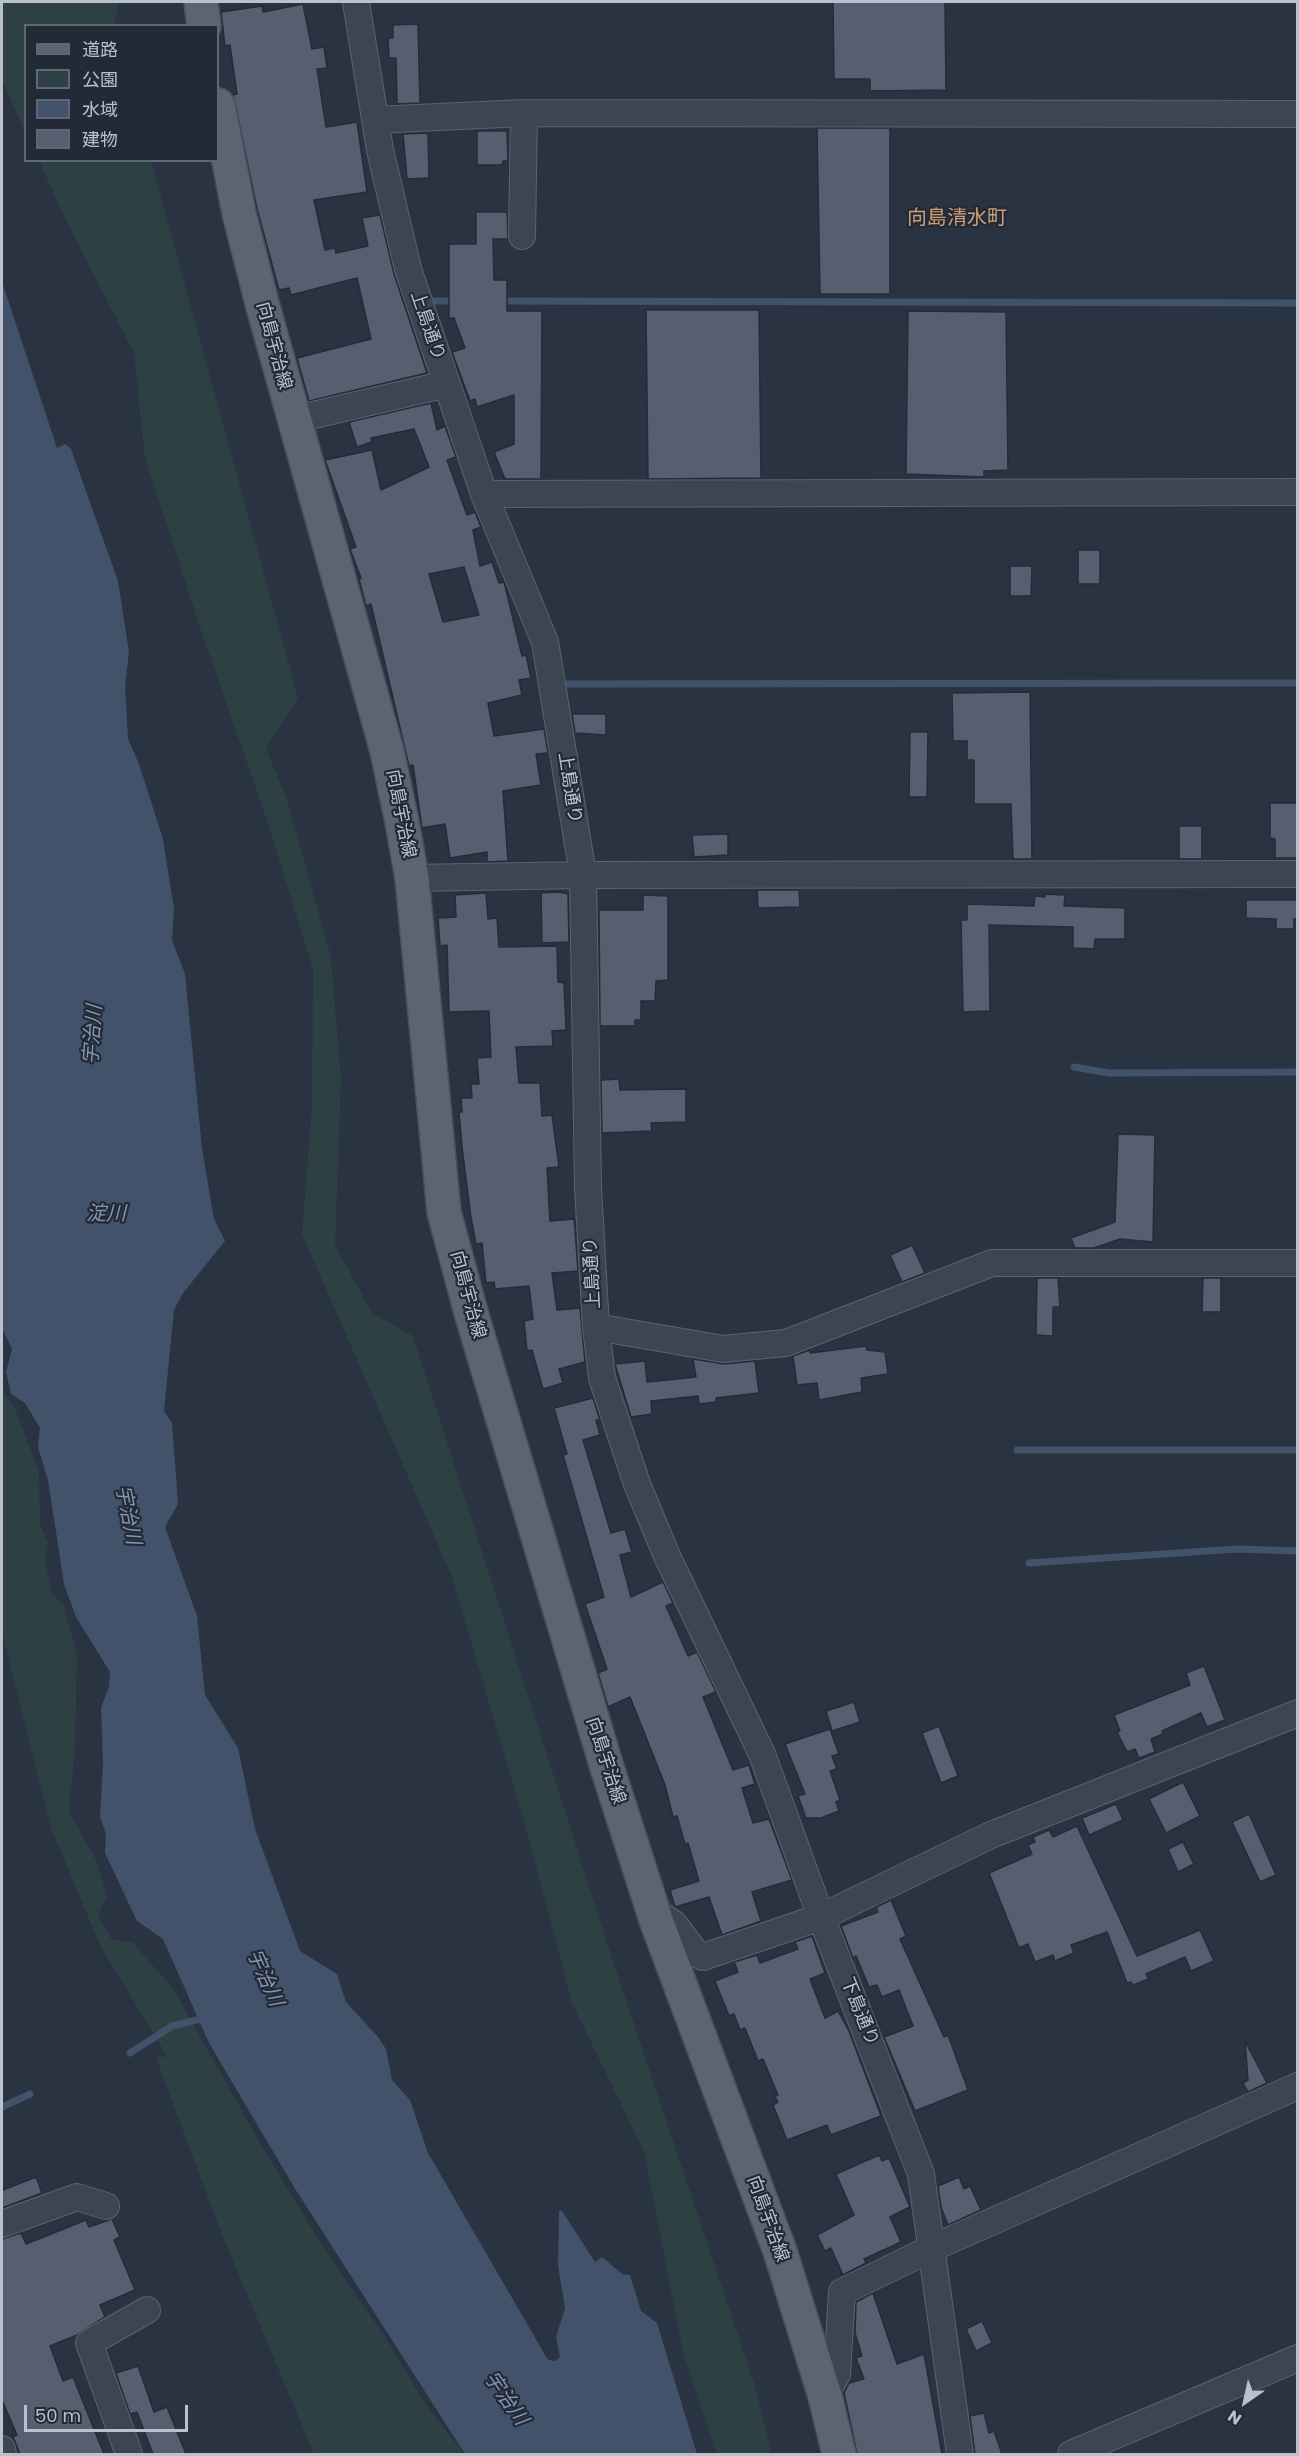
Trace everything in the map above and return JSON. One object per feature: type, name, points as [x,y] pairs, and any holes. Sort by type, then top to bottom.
[{"type":"main road","points":[[201,2],[204,24]]},
{"type":"main road","name":"向島宇治線","points":[[219,110],[239,213],[292,420],[387,751],[412,878],[444,1212],[558,1612],[653,1910],[781,2254],[825,2396],[839,2454]]},
{"type":"street","name":"上島通り","points":[[356,2],[375,120],[408,269],[484,494],[545,642],[583,874],[588,1188],[596,1327],[602,1378],[638,1484],[683,1590]]},
{"type":"street","points":[[375,120],[524,113],[1298,114]]},
{"type":"street","points":[[522,236],[524,113]]},
{"type":"street","points":[[292,420],[447,384]]},
{"type":"street","points":[[484,494],[1298,492]]},
{"type":"street","points":[[412,878],[583,874],[1298,874]]},
{"type":"street","points":[[596,1327],[723,1349],[786,1343],[992,1263],[1298,1263]]},
{"type":"street","name":"下島通り","points":[[683,1590],[762,1754],[821,1917],[921,2174],[960,2454]]},
{"type":"street","points":[[653,1910],[674,1924],[696,1953],[703,1957],[821,1917],[991,1835],[1298,1713]]},
{"type":"street","points":[[825,2396],[837,2374],[842,2292],[930,2249],[1298,2086]]},
{"type":"street","points":[[2,2224],[77,2197],[106,2206]]},
{"type":"street","points":[[129,2454],[89,2343],[147,2310]]},
{"type":"street","points":[[1071,2454],[1298,2358]]},
{"type":"street","points":[[2,2449],[3,2454]]},
{"type":"green space","points":[[2,2],[119,2],[114,24],[24,24],[24,130],[3,82]]},
{"type":"green space","points":[[39,162],[151,162],[298,698],[266,749],[287,800],[331,957],[341,1080],[335,1245],[372,1313],[413,1336],[611,1955],[754,2383],[772,2454],[717,2454],[683,2352],[644,2151],[572,2003],[529,1839],[452,1577],[302,1234],[312,1106],[313,969],[267,820],[201,630],[145,458],[134,353],[68,224]]},
{"type":"green space","points":[[2,1391],[16,1411],[39,1472],[40,1524],[48,1543],[45,1560],[52,1594],[63,1604],[77,1654],[75,1746],[69,1811],[96,1860],[107,1896],[98,1914],[111,1939],[133,1943],[174,1990],[261,2145],[321,2243],[389,2343],[424,2402],[464,2454],[314,2454],[221,2232],[156,2058],[167,2056],[100,1945],[51,1828],[2,1633]]},
{"type":"water","name":"淀川","points":[[2,282],[57,448],[65,444],[71,449],[118,581],[129,652],[125,687],[128,739],[139,764],[163,839],[174,909],[172,940],[185,974],[202,1149],[214,1219],[225,1241],[183,1293],[174,1310],[164,1411],[172,1423],[178,1504],[165,1527],[197,1616],[205,1695],[238,1748],[255,1829],[300,1951],[337,1974],[346,2002],[386,2049],[392,2080],[410,2100],[428,2153],[548,2360],[555,2361],[560,2357],[556,2337],[565,2308],[558,2265],[559,2210],[562,2211],[595,2262],[602,2257],[622,2274],[630,2275],[641,2311],[657,2323],[697,2454],[465,2454],[294,2187],[209,2043],[163,1939],[137,1921],[105,1853],[106,1834],[100,1817],[103,1763],[101,1708],[109,1687],[110,1672],[76,1617],[64,1584],[48,1480],[38,1447],[40,1428],[25,1403],[11,1394],[6,1372],[12,1349],[2,1328]]},
{"type":"building","points":[[833,2],[945,2],[946,90],[870,91],[870,79],[834,79]]},
{"type":"building","points":[[303,4],[312,49],[324,47],[327,68],[317,69],[326,127],[357,122],[367,192],[314,200],[325,250],[335,248],[336,253],[368,246],[362,218],[380,215],[394,274],[427,373],[309,401],[297,358],[371,339],[357,278],[291,295],[289,288],[279,290],[257,209],[233,95],[237,94],[230,45],[225,46],[221,12],[262,6],[263,12]]},
{"type":"building","points":[[418,24],[420,103],[397,104],[396,58],[389,58],[388,38],[393,38],[393,25]]},
{"type":"building","points":[[817,128],[890,128],[890,294],[820,294]]},
{"type":"building","points":[[477,131],[507,131],[508,161],[503,161],[502,165],[477,165]]},
{"type":"building","points":[[428,133],[429,178],[407,179],[403,134]]},
{"type":"building","points":[[476,212],[507,212],[508,239],[493,239],[494,280],[507,280],[507,311],[542,311],[541,479],[505,479],[494,452],[514,444],[514,395],[477,407],[475,399],[470,401],[452,352],[465,348],[454,318],[449,318],[449,244],[476,244]]},
{"type":"building","points":[[646,310],[759,310],[761,478],[648,479]]},
{"type":"building","points":[[908,311],[1006,312],[1008,470],[984,471],[984,477],[906,474]]},
{"type":"building","points":[[431,403],[437,430],[445,426],[456,457],[447,460],[467,515],[475,512],[481,527],[473,530],[480,566],[492,562],[499,583],[504,582],[522,656],[526,655],[531,678],[519,680],[522,695],[488,703],[494,736],[544,729],[548,753],[536,754],[541,785],[503,791],[508,861],[487,862],[487,852],[450,858],[445,824],[422,828],[413,765],[409,766],[371,604],[366,606],[359,579],[361,578],[350,549],[356,547],[325,460],[372,450],[381,490],[429,467],[414,429],[371,438],[372,442],[357,447],[349,422]],"holes":[[[464,567],[479,615],[443,622],[429,574]]]},
{"type":"building","points":[[1078,550],[1100,550],[1100,584],[1078,584]]},
{"type":"building","points":[[1010,566],[1032,566],[1031,596],[1010,596]]},
{"type":"building","points":[[1030,692],[1032,859],[1013,859],[1011,804],[974,804],[974,760],[967,760],[967,741],[953,741],[952,693]]},
{"type":"building","points":[[572,714],[606,714],[606,735],[575,733]]},
{"type":"building","points":[[910,732],[928,732],[927,797],[909,797]]},
{"type":"building","points":[[1270,803],[1297,803],[1297,858],[1275,858],[1275,839],[1270,838]]},
{"type":"building","points":[[1179,826],[1202,826],[1202,859],[1179,859]]},
{"type":"building","points":[[728,834],[728,855],[694,857],[692,835]]},
{"type":"building","points":[[757,890],[799,890],[800,907],[758,908]]},
{"type":"building","points":[[486,893],[488,919],[497,918],[499,947],[557,946],[558,982],[564,983],[566,1030],[552,1031],[553,1046],[516,1047],[519,1083],[540,1083],[542,1116],[552,1115],[559,1167],[547,1168],[550,1221],[574,1219],[575,1229],[578,1271],[552,1273],[557,1310],[580,1308],[585,1362],[559,1369],[563,1383],[543,1389],[532,1350],[527,1351],[524,1321],[533,1319],[529,1286],[495,1289],[494,1282],[486,1283],[482,1243],[476,1244],[471,1218],[462,1147],[459,1112],[462,1112],[461,1098],[472,1098],[471,1084],[479,1084],[477,1058],[491,1057],[489,1011],[449,1012],[447,945],[440,946],[438,918],[456,917],[455,895]]},
{"type":"building","points":[[541,893],[568,894],[569,942],[542,943]]},
{"type":"building","points":[[1045,894],[1065,895],[1064,906],[1125,908],[1125,939],[1095,939],[1094,949],[1073,948],[1073,927],[989,925],[990,1011],[963,1012],[961,920],[967,920],[967,904],[1034,906],[1035,896],[1045,897]]},
{"type":"building","points":[[643,895],[668,896],[668,980],[656,981],[655,1001],[641,1001],[641,1020],[635,1020],[635,1026],[600,1026],[599,910],[643,910]]},
{"type":"building","points":[[1246,900],[1298,900],[1298,919],[1294,919],[1294,929],[1276,929],[1276,919],[1246,918]]},
{"type":"building","points":[[619,1079],[620,1090],[686,1089],[686,1122],[651,1123],[652,1131],[602,1133],[601,1080]]},
{"type":"building","points":[[1118,1134],[1155,1135],[1153,1242],[1120,1239],[1094,1248],[1075,1248],[1071,1238],[1115,1222]]},
{"type":"building","points":[[912,1245],[925,1273],[902,1282],[890,1255]]},
{"type":"building","points":[[1037,1278],[1058,1278],[1060,1307],[1053,1307],[1053,1336],[1036,1335]]},
{"type":"building","points":[[1203,1278],[1221,1278],[1221,1312],[1202,1312]]},
{"type":"building","points":[[866,1346],[867,1350],[885,1352],[888,1374],[861,1378],[862,1392],[819,1400],[817,1383],[797,1385],[793,1356],[810,1350],[810,1353]]},
{"type":"building","points":[[693,1359],[724,1364],[755,1361],[759,1393],[716,1398],[716,1402],[699,1404],[698,1396],[651,1401],[652,1414],[631,1417],[615,1364],[645,1361],[647,1382],[696,1377]]},
{"type":"building","points":[[593,1398],[600,1420],[596,1420],[600,1435],[583,1440],[611,1533],[625,1529],[632,1552],[620,1555],[631,1597],[663,1582],[673,1603],[666,1606],[688,1656],[697,1652],[716,1692],[703,1697],[733,1770],[749,1765],[755,1784],[742,1788],[753,1823],[769,1819],[792,1880],[752,1892],[761,1921],[722,1935],[709,1897],[675,1907],[670,1890],[699,1881],[688,1843],[685,1844],[677,1816],[673,1817],[665,1785],[630,1697],[608,1707],[598,1673],[607,1669],[585,1604],[604,1597],[563,1455],[567,1454],[554,1408]]},
{"type":"building","points":[[1204,1666],[1225,1720],[1207,1727],[1201,1713],[1162,1731],[1163,1734],[1151,1739],[1155,1752],[1139,1758],[1135,1749],[1127,1752],[1117,1732],[1120,1731],[1114,1715],[1190,1685],[1186,1673]]},
{"type":"building","points":[[854,1702],[860,1722],[832,1731],[826,1711]]},
{"type":"building","points":[[939,1726],[958,1776],[941,1783],[922,1733]]},
{"type":"building","points":[[830,1729],[839,1754],[832,1756],[837,1769],[830,1771],[840,1800],[836,1802],[839,1811],[821,1818],[806,1818],[798,1796],[805,1794],[785,1744]]},
{"type":"building","points":[[1183,1782],[1200,1816],[1166,1833],[1149,1799]]},
{"type":"building","points":[[1116,1804],[1123,1820],[1089,1835],[1082,1818]]},
{"type":"building","points":[[1249,1814],[1276,1875],[1260,1882],[1232,1822]]},
{"type":"building","points":[[1077,1826],[1137,1956],[1200,1930],[1214,1961],[1191,1971],[1185,1957],[1146,1974],[1149,1979],[1133,1985],[1131,1982],[1127,1983],[1107,1932],[1071,1945],[1074,1953],[1055,1961],[1053,1955],[1035,1962],[1028,1944],[1019,1948],[989,1873],[1032,1854],[1028,1845],[1035,1842],[1033,1837],[1049,1830],[1053,1837]]},
{"type":"building","points":[[1183,1842],[1194,1864],[1178,1872],[1168,1849]]},
{"type":"building","points":[[891,1900],[906,1936],[900,1939],[944,2037],[948,2035],[968,2090],[915,2111],[884,2037],[913,2026],[899,1990],[882,1997],[877,1985],[869,1987],[856,1956],[853,1958],[841,1926],[878,1912],[876,1907]]},
{"type":"building","points":[[812,1936],[825,1973],[810,1979],[825,2018],[838,2011],[849,2031],[881,2116],[831,2135],[827,2125],[787,2140],[773,2105],[778,2102],[775,2096],[778,2095],[763,2059],[758,2061],[745,2028],[740,2030],[734,2014],[729,2016],[715,1981],[738,1972],[734,1962],[757,1955],[760,1963],[798,1949],[795,1942]]},
{"type":"building","points":[[1245,2041],[1267,2083],[1248,2092],[1243,2083],[1248,2080]]},
{"type":"building","points":[[879,2155],[882,2161],[889,2158],[910,2207],[890,2217],[901,2242],[864,2259],[866,2263],[843,2275],[831,2248],[825,2251],[817,2235],[854,2215],[836,2174]]},
{"type":"building","points":[[36,2177],[42,2193],[2,2208],[2,2186],[3,2190]]},
{"type":"building","points":[[959,2177],[964,2189],[970,2186],[981,2210],[948,2225],[941,2207],[938,2186]]},
{"type":"building","points":[[112,2219],[120,2237],[114,2240],[135,2290],[100,2305],[105,2317],[77,2335],[50,2346],[63,2381],[73,2377],[104,2454],[20,2454],[13,2437],[17,2435],[2,2400],[2,2239],[21,2233],[26,2244],[86,2220],[89,2227]]},
{"type":"building","points":[[873,2293],[897,2364],[924,2354],[942,2454],[857,2454],[844,2393],[849,2383],[864,2379],[856,2358],[862,2356],[855,2333],[856,2302]]},
{"type":"building","points":[[982,2321],[992,2343],[976,2351],[966,2329]]},
{"type":"building","points":[[138,2366],[154,2412],[167,2407],[186,2454],[153,2454],[137,2412],[130,2414],[116,2373]]},
{"type":"building","points":[[984,2413],[989,2433],[994,2431],[1002,2454],[975,2454],[970,2416]]},
{"type":"waterway","points":[[433,301],[458,301]]},
{"type":"waterway","points":[[499,301],[1298,303]]},
{"type":"waterway","points":[[559,684],[1298,683]]},
{"type":"waterway","points":[[1074,1067],[1109,1073],[1298,1072]]},
{"type":"waterway","points":[[1017,1450],[1298,1450]]},
{"type":"waterway","points":[[1029,1563],[1238,1549],[1298,1551]]},
{"type":"waterway","points":[[130,2053],[172,2026],[205,2018]]},
{"type":"waterway","points":[[2,2107],[30,2094]]},
{"type":"district","name":"向島清水町","points":[[957,219]]},
{"type":"water label","name":"宇治川","points":[[94,1035]]},
{"type":"water label","name":"宇治川","points":[[127,1515]]},
{"type":"water label","name":"宇治川","points":[[264,1978]]},
{"type":"water label","name":"宇治川","points":[[505,2399]]}]
